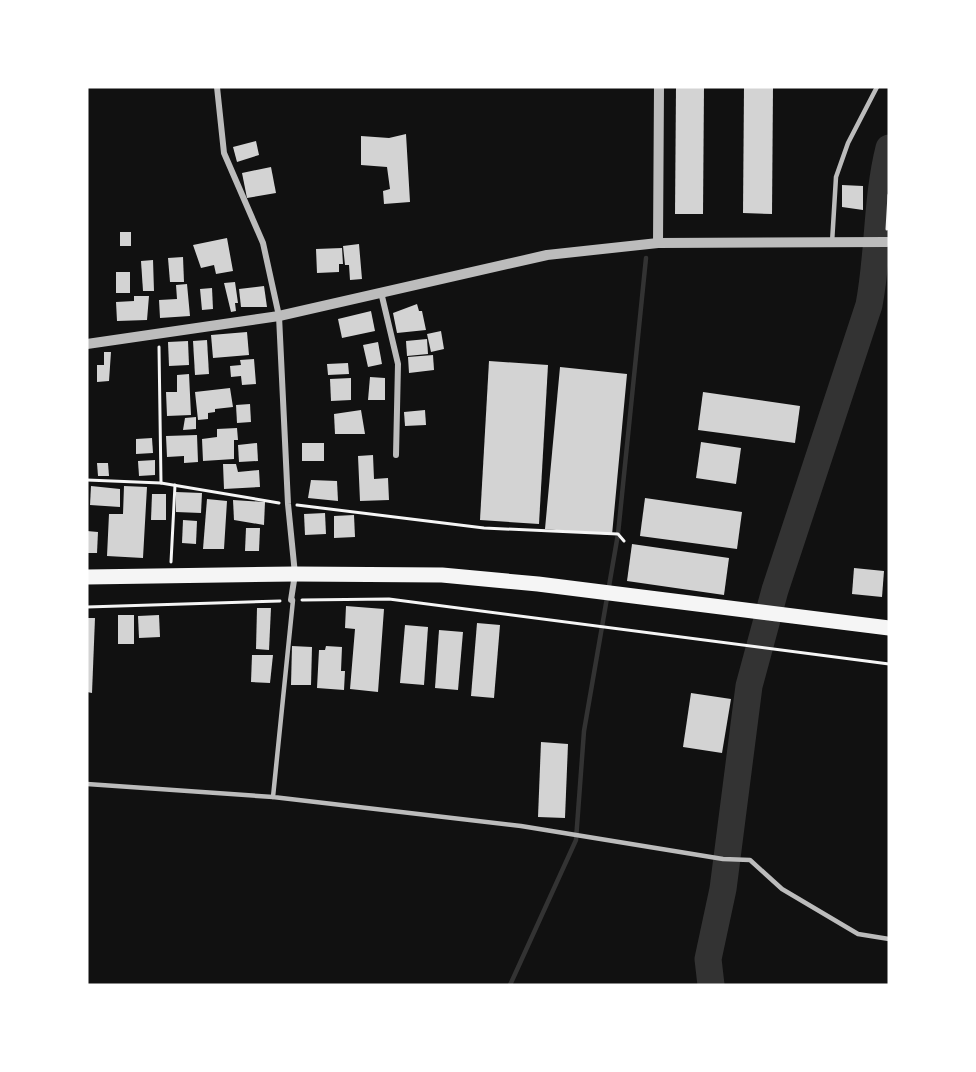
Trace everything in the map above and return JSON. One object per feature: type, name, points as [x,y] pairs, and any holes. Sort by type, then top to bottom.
[{"type":"highway","points":[[87,577],[296,573],[442,575],[514,581],[889,628]]},
{"type":"street","points":[[217,87],[224,153],[262,243],[279,316],[288,504],[296,573],[292,600]]},
{"type":"street","points":[[658,87],[658,243]]},
{"type":"street","points":[[87,344],[279,316],[547,255],[658,243],[887,242]]},
{"type":"street","points":[[381,292],[398,364],[396,455]]},
{"type":"lane","points":[[833,243],[836,177],[848,143],[876,87]]},
{"type":"lane","points":[[273,797],[292,600]]},
{"type":"lane","points":[[87,783],[273,797],[571,834],[723,859],[750,860],[782,889],[858,934],[889,939]]},
{"type":"path","points":[[887,242],[889,195]]},
{"type":"path","points":[[158,333],[161,483]]},
{"type":"path","points":[[87,480],[161,483],[288,504],[484,528],[618,534],[624,541]]},
{"type":"path","points":[[171,576],[175,485]]},
{"type":"path","points":[[87,607],[389,599],[889,664]]},
{"type":"building","points":[[676,87],[704,87],[703,214],[675,214]]},
{"type":"building","points":[[744,87],[773,87],[772,214],[743,213]]},
{"type":"building","points":[[406,134],[410,202],[384,204],[383,191],[390,189],[387,167],[361,165],[361,136],[389,138]]},
{"type":"building","points":[[256,141],[259,155],[237,162],[233,147]]},
{"type":"building","points":[[271,167],[276,193],[247,198],[242,173]]},
{"type":"building","points":[[842,185],[863,186],[863,210],[842,207]]},
{"type":"building","points":[[120,232],[131,232],[131,246],[120,246]]},
{"type":"building","points":[[227,238],[233,271],[216,274],[214,265],[201,268],[193,245]]},
{"type":"building","points":[[359,244],[362,279],[350,280],[349,265],[345,265],[343,246]]},
{"type":"building","points":[[342,248],[343,264],[339,264],[339,272],[317,273],[316,249]]},
{"type":"building","points":[[183,257],[184,282],[170,282],[168,258]]},
{"type":"building","points":[[153,260],[154,291],[143,291],[141,261]]},
{"type":"building","points":[[116,272],[130,272],[130,293],[116,293]]},
{"type":"building","points":[[235,282],[238,303],[235,303],[236,311],[231,312],[224,283]]},
{"type":"building","points":[[187,284],[190,316],[160,318],[159,300],[177,299],[176,285]]},
{"type":"building","points":[[264,286],[267,307],[241,307],[239,289]]},
{"type":"building","points":[[212,288],[213,309],[202,310],[200,289]]},
{"type":"building","points":[[134,296],[149,296],[147,320],[117,321],[116,302],[134,301]]},
{"type":"building","points":[[417,304],[419,311],[422,311],[426,330],[397,333],[393,313]]},
{"type":"building","points":[[371,311],[375,331],[342,338],[338,319]]},
{"type":"building","points":[[441,331],[444,349],[431,352],[427,334]]},
{"type":"building","points":[[247,332],[249,355],[213,358],[211,335]]},
{"type":"building","points":[[427,339],[428,354],[407,356],[406,341]]},
{"type":"building","points":[[207,340],[209,374],[195,375],[193,341]]},
{"type":"building","points":[[188,341],[189,365],[169,366],[168,342]]},
{"type":"building","points":[[378,342],[382,364],[368,367],[363,345]]},
{"type":"building","points":[[104,352],[111,352],[109,381],[97,382],[97,365],[104,365]]},
{"type":"building","points":[[433,355],[434,370],[409,373],[408,357]]},
{"type":"building","points":[[254,359],[256,384],[242,385],[241,376],[231,377],[230,366],[241,365],[240,360]]},
{"type":"building","points":[[489,361],[548,365],[539,524],[480,520]]},
{"type":"building","points":[[348,363],[349,374],[328,375],[327,364]]},
{"type":"building","points":[[560,367],[627,374],[612,535],[545,529]]},
{"type":"building","points":[[189,374],[191,415],[167,416],[166,392],[177,392],[177,375]]},
{"type":"building","points":[[370,377],[385,378],[385,400],[368,400]]},
{"type":"building","points":[[351,378],[351,400],[331,401],[330,379]]},
{"type":"building","points":[[230,388],[233,407],[215,409],[215,412],[208,413],[208,419],[198,420],[195,392]]},
{"type":"building","points":[[703,392],[800,406],[795,443],[698,430]]},
{"type":"building","points":[[250,404],[251,422],[237,423],[236,405]]},
{"type":"building","points":[[361,410],[365,434],[335,434],[334,414]]},
{"type":"building","points":[[425,410],[426,425],[405,426],[404,412]]},
{"type":"building","points":[[196,417],[196,429],[183,430],[185,418]]},
{"type":"building","points":[[237,428],[238,440],[234,440],[234,459],[203,461],[202,439],[217,437],[217,429]]},
{"type":"building","points":[[197,435],[198,462],[184,463],[184,456],[167,457],[166,436]]},
{"type":"building","points":[[152,438],[153,453],[136,454],[136,439]]},
{"type":"building","points":[[701,442],[741,448],[736,484],[696,478]]},
{"type":"building","points":[[257,443],[258,461],[239,462],[238,445]]},
{"type":"building","points":[[302,443],[324,443],[324,461],[302,461]]},
{"type":"building","points":[[373,455],[374,479],[388,478],[389,500],[360,501],[358,456]]},
{"type":"building","points":[[155,460],[155,475],[139,476],[138,461]]},
{"type":"building","points":[[97,463],[108,463],[109,476],[98,476]]},
{"type":"building","points":[[223,464],[236,464],[238,472],[259,470],[260,487],[224,489]]},
{"type":"building","points":[[311,480],[337,481],[338,501],[308,498]]},
{"type":"building","points":[[91,486],[120,489],[120,507],[90,505]]},
{"type":"building","points":[[124,486],[147,487],[143,558],[107,556],[109,514],[123,514]]},
{"type":"building","points":[[176,492],[202,493],[201,513],[176,512]]},
{"type":"building","points":[[152,494],[166,494],[166,520],[151,520]]},
{"type":"building","points":[[645,498],[742,512],[737,549],[640,536]]},
{"type":"building","points":[[207,499],[227,501],[224,549],[203,549]]},
{"type":"building","points":[[233,500],[265,502],[264,525],[234,520]]},
{"type":"building","points":[[325,513],[326,534],[305,535],[304,514]]},
{"type":"building","points":[[354,515],[355,537],[334,538],[334,516]]},
{"type":"building","points":[[183,520],[197,521],[196,544],[182,543]]},
{"type":"building","points":[[246,528],[260,528],[259,551],[245,551]]},
{"type":"building","points":[[87,531],[98,532],[97,553],[87,553]]},
{"type":"building","points":[[632,544],[729,558],[724,595],[627,581]]},
{"type":"building","points":[[854,568],[884,571],[882,597],[852,594]]},
{"type":"building","points":[[346,606],[384,609],[378,692],[350,689],[355,629],[345,628]]},
{"type":"building","points":[[257,608],[271,608],[269,650],[256,649]]},
{"type":"building","points":[[118,615],[134,615],[134,644],[118,644]]},
{"type":"building","points":[[159,615],[160,637],[139,638],[138,616]]},
{"type":"building","points":[[87,618],[95,618],[92,693],[87,692]]},
{"type":"building","points":[[477,623],[500,625],[494,698],[471,696]]},
{"type":"building","points":[[405,625],[428,627],[424,685],[400,683]]},
{"type":"building","points":[[439,630],[463,632],[458,690],[435,688]]},
{"type":"building","points":[[292,646],[312,647],[311,685],[291,685]]},
{"type":"building","points":[[326,646],[342,647],[341,671],[345,671],[344,690],[317,688],[319,650],[325,650]]},
{"type":"building","points":[[252,655],[273,655],[270,683],[251,682]]},
{"type":"building","points":[[691,693],[731,699],[722,753],[683,747]]},
{"type":"building","points":[[541,742],[568,744],[565,818],[538,817]]},
{"type":"waterway","points":[[711,985],[708,959],[723,889],[749,686],[775,590],[869,305],[882,187],[889,148]]},
{"type":"waterway","points":[[510,985],[576,840],[584,731],[618,534],[646,258]]}]
